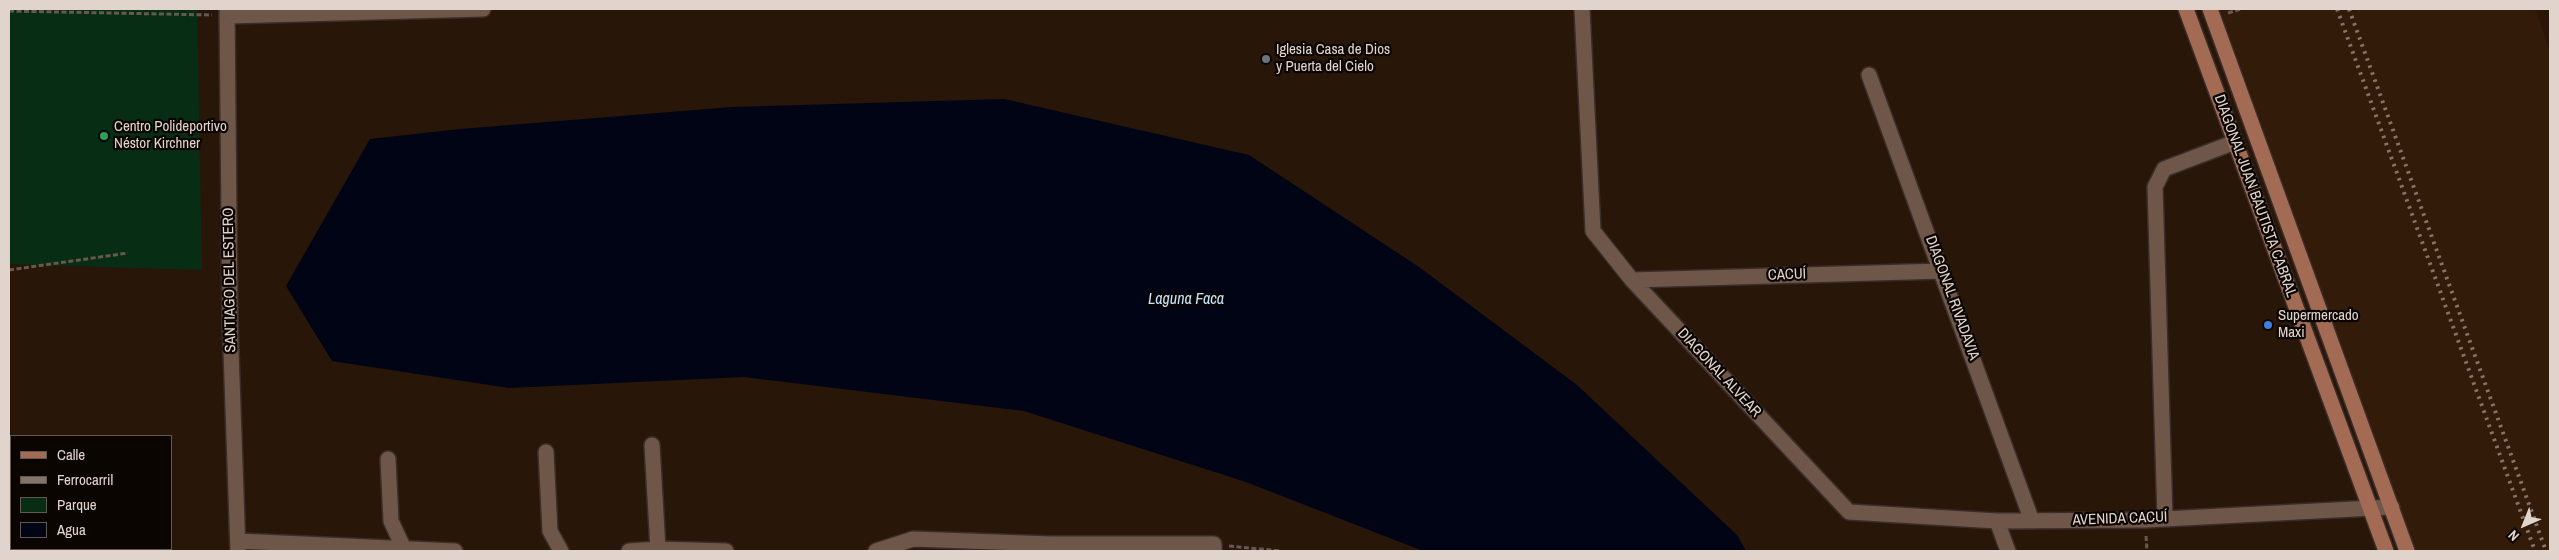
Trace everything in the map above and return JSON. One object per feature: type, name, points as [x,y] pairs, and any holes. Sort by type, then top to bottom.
[{"type":"main road","name":"DIAGONAL JUAN BAUTISTA CABRAL","points":[[2186,9],[2386,551]]},
{"type":"main road","name":"DIAGONAL JUAN BAUTISTA CABRAL","points":[[2210,9],[2407,551]]},
{"type":"main road","points":[[2225,117],[2247,110]]},
{"type":"street","points":[[227,12],[483,9]]},
{"type":"street","name":"DIAGONAL ALVEAR","points":[[1582,9],[1593,232],[1632,280],[1849,512]]},
{"type":"street","name":"SANTIAGO DEL ESTERO","points":[[227,12],[230,322],[238,546]]},
{"type":"street","name":"DIAGONAL RIVADAVIA","points":[[1869,75],[2032,521]]},
{"type":"street","points":[[2165,518],[2155,187],[2164,169],[2235,142]]},
{"type":"street","name":"CACUÍ","points":[[1632,280],[1942,271]]},
{"type":"street","points":[[652,445],[658,549]]},
{"type":"street","points":[[546,452],[550,531],[561,551]]},
{"type":"street","points":[[388,459],[391,521],[404,549]]},
{"type":"street","name":"AVENIDA CACUÍ","points":[[1849,512],[1997,521],[2032,521],[2165,518],[2392,507]]},
{"type":"street","points":[[1997,521],[2008,551]]},
{"type":"street","points":[[882,550],[913,539],[1051,548],[1214,548]]},
{"type":"street","points":[[238,546],[455,551]]},
{"type":"street","points":[[629,551],[658,549],[725,551]]},
{"type":"path","points":[[9,11],[227,12]]},
{"type":"path","points":[[9,270],[128,253]]},
{"type":"path","points":[[1214,548],[1281,551]]},
{"type":"shaded area","points":[[2220,9],[2535,9],[2550,51],[2550,551],[2416,551]]},
{"type":"green space","name":"Centro Polideportivo Néstor Kirchner","points":[[9,9],[197,9],[202,270],[9,264]]},
{"type":"water","name":"Laguna Faca","points":[[1004,99],[1249,155],[1419,267],[1577,385],[1737,535],[1746,551],[1423,551],[1246,482],[1024,411],[744,377],[509,388],[332,361],[286,286],[370,139],[460,129],[732,107]]},
{"type":"railway","points":[[2337,9],[2535,551]]},
{"type":"railway","points":[[2349,9],[2546,551]]},
{"type":"place","name":"Iglesia Casa de Dios y Puerta del Cielo","points":[[1266,59]]},
{"type":"place","name":"Centro Polideportivo Néstor Kirchner","points":[[104,136]]},
{"type":"place","name":"Supermercado Maxi","points":[[2268,325]]}]
